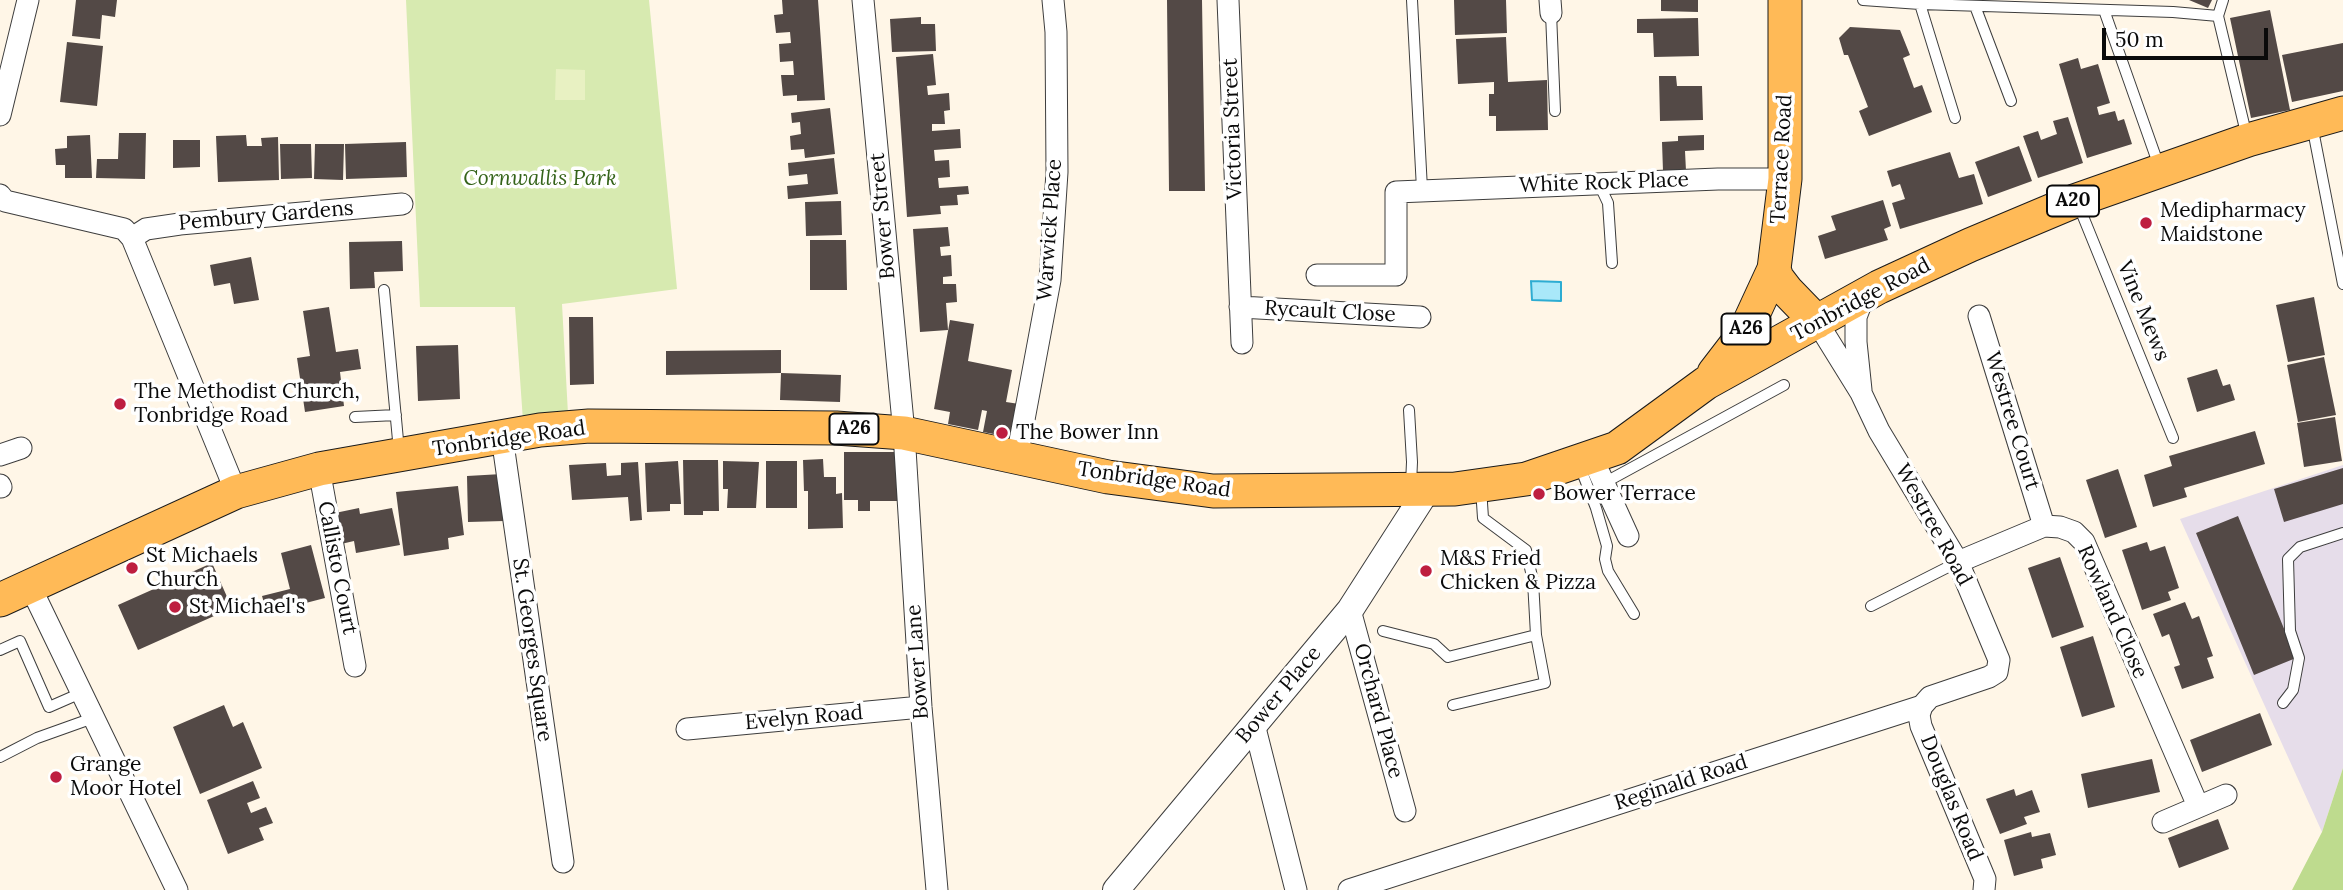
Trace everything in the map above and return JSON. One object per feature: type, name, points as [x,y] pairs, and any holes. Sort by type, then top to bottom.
[{"type":"main road","name":"Terrace Road","points":[[1706,383],[1744,334],[1774,269],[1785,179],[1785,0]]},
{"type":"main road","name":"Tonbridge Road","points":[[0,600],[236,492],[318,469],[540,430],[589,426],[836,428],[904,433],[1108,478],[1213,492],[1419,490],[1526,479],[1591,467],[1706,383],[1864,296],[1970,245],[2077,200],[2248,140],[2343,113]]},
{"type":"main road","name":"Westree Road","points":[[1774,269],[1787,291],[1817,322]]},
{"type":"street","points":[[0,115],[28,0]]},
{"type":"street","name":"Bower Street","points":[[863,0],[904,433]]},
{"type":"street","name":"Warwick Place","points":[[1017,457],[1050,280],[1057,172],[1056,32],[1053,0]]},
{"type":"street","name":"Victoria Street","points":[[1228,0],[1238,258]]},
{"type":"street","name":"White Rock Place","points":[[1422,189],[1785,179]]},
{"type":"street","points":[[1317,275],[1396,275],[1396,192],[1422,189]]},
{"type":"street","points":[[0,195],[5,201],[124,229],[132,239],[236,492]]},
{"type":"street","name":"Pembury Gardens","points":[[132,239],[146,229],[180,224],[402,204]]},
{"type":"street","name":"Rycault Close","points":[[1238,258],[1242,343]]},
{"type":"street","name":"Westree Road","points":[[1861,393],[1856,317],[1864,296]]},
{"type":"street","name":"Rycault Close","points":[[1240,307],[1420,317]]},
{"type":"street","name":"Westree Court","points":[[1979,316],[2044,526]]},
{"type":"street","name":"Westree Road","points":[[1817,322],[1958,562],[1999,660]]},
{"type":"street","name":"Bower Lane","points":[[904,433],[921,707],[937,890]]},
{"type":"street","name":"St. Georges Square","points":[[502,437],[564,862]]},
{"type":"street","points":[[0,455],[21,448]]},
{"type":"street","points":[[1591,467],[1628,536]]},
{"type":"street","name":"Callisto Court","points":[[318,469],[355,666]]},
{"type":"street","name":"Bower Place","points":[[1116,890],[1350,610],[1419,490]]},
{"type":"street","points":[[1958,562],[2044,526]]},
{"type":"street","name":"Rowland Close","points":[[2044,526],[2067,530],[2084,542],[2198,806]]},
{"type":"street","points":[[30,586],[177,890]]},
{"type":"street","name":"Orchard Place","points":[[1350,610],[1405,811]]},
{"type":"street","name":"Reginald Road","points":[[1349,890],[1922,706],[1930,697],[1989,677],[1997,672],[1999,660]]},
{"type":"street","name":"Douglas Road","points":[[1922,706],[1919,715],[1921,726],[1985,879],[1984,890]]},
{"type":"street","name":"Evelyn Road","points":[[687,729],[921,707]]},
{"type":"street","points":[[1254,723],[1296,890]]},
{"type":"street","points":[[2163,822],[2226,795]]},
{"type":"lane","points":[[1412,0],[1422,189]]},
{"type":"lane","points":[[1863,0],[2218,16]]},
{"type":"lane","points":[[2223,0],[2218,16],[2248,140]]},
{"type":"lane","points":[[1920,4],[1955,118]]},
{"type":"lane","points":[[1551,6],[1555,111]]},
{"type":"lane","points":[[1975,6],[2011,101]]},
{"type":"lane","points":[[2104,10],[2161,171]]},
{"type":"lane","points":[[2312,122],[2343,284]]},
{"type":"lane","points":[[1599,183],[1608,204],[1612,263]]},
{"type":"lane","name":"Vine Mews","points":[[2077,200],[2173,438]]},
{"type":"lane","points":[[384,290],[400,455]]},
{"type":"lane","points":[[1634,614],[1608,571],[1605,559],[1607,546],[1596,508],[1591,467],[1784,385]]},
{"type":"lane","points":[[1409,410],[1412,462],[1419,490]]},
{"type":"lane","points":[[355,417],[396,415]]},
{"type":"lane","points":[[1453,705],[1545,683],[1536,635],[1533,581],[1526,550],[1483,518],[1481,485]]},
{"type":"lane","points":[[2283,703],[2293,690],[2299,658],[2290,631],[2288,559],[2300,547],[2343,533]]},
{"type":"lane","points":[[1871,606],[1958,562]]},
{"type":"lane","points":[[1383,631],[1434,644],[1448,657],[1536,635]]},
{"type":"lane","points":[[0,650],[20,641],[49,707],[81,693]]},
{"type":"lane","points":[[0,757],[37,738],[93,718]]},
{"type":"shaded area","points":[[2343,465],[2343,768],[2322,832],[2180,519]]},
{"type":"green space","name":"Cornwallis Park","points":[[406,0],[649,0],[677,289],[562,304],[568,414],[523,421],[515,307],[420,307]]},
{"type":"green space","points":[[556,69],[585,70],[585,100],[555,100]]},
{"type":"green space","points":[[2343,768],[2343,890],[2292,890],[2322,832]]},
{"type":"water","points":[[1531,281],[1561,282],[1561,301],[1532,300]]},
{"type":"building","points":[[76,0],[117,0],[115,17],[102,15],[100,39],[72,36]]},
{"type":"building","points":[[782,0],[818,0],[825,100],[797,101],[797,95],[783,96],[781,75],[794,75],[793,61],[780,62],[779,44],[791,43],[790,32],[776,33],[774,15],[783,14]]},
{"type":"building","points":[[1167,0],[1202,0],[1205,191],[1169,191]]},
{"type":"building","points":[[1454,0],[1506,0],[1507,33],[1455,35]]},
{"type":"building","points":[[1661,0],[1698,0],[1698,12],[1661,11]]},
{"type":"building","points":[[2189,0],[2212,0],[2208,8]]},
{"type":"building","points":[[2270,10],[2290,110],[2251,118],[2230,18]]},
{"type":"building","points":[[921,17],[921,24],[935,24],[936,51],[892,52],[890,19]]},
{"type":"building","points":[[1698,18],[1699,56],[1654,57],[1653,33],[1637,33],[1637,19]]},
{"type":"building","points":[[1850,27],[1900,30],[1910,55],[1903,58],[1914,88],[1922,85],[1932,112],[1869,136],[1859,111],[1868,107],[1839,38]]},
{"type":"building","points":[[1506,37],[1508,82],[1547,80],[1548,130],[1496,131],[1496,116],[1489,116],[1489,94],[1494,94],[1494,82],[1458,84],[1456,39]]},
{"type":"building","points":[[67,42],[103,46],[97,106],[60,102]]},
{"type":"building","points":[[2343,43],[2343,91],[2292,102],[2282,55]]},
{"type":"building","points":[[933,54],[936,85],[927,86],[928,95],[949,93],[950,110],[944,111],[945,124],[932,124],[932,131],[960,129],[961,148],[934,150],[935,161],[949,160],[950,177],[938,178],[939,188],[968,186],[969,194],[957,195],[958,205],[940,206],[941,214],[907,217],[896,57]]},
{"type":"building","points":[[2078,58],[2081,69],[2098,64],[2110,103],[2097,107],[2099,115],[2115,111],[2118,121],[2124,119],[2132,144],[2087,158],[2059,64]]},
{"type":"building","points":[[1659,76],[1676,76],[1677,86],[1702,86],[1703,120],[1660,121]]},
{"type":"building","points":[[830,108],[835,154],[805,158],[804,149],[791,150],[790,136],[801,134],[800,122],[792,123],[791,113]]},
{"type":"building","points":[[2068,117],[2083,163],[2038,178],[2023,136],[2038,131],[2041,140],[2057,134],[2053,121]]},
{"type":"building","points":[[119,133],[146,133],[145,179],[96,178],[97,159],[118,159]]},
{"type":"building","points":[[90,135],[92,178],[65,178],[65,165],[56,165],[55,149],[67,148],[67,136]]},
{"type":"building","points":[[246,135],[247,146],[262,146],[261,138],[278,137],[279,180],[218,182],[216,136]]},
{"type":"building","points":[[1704,135],[1704,150],[1685,151],[1686,171],[1663,171],[1662,142],[1678,141],[1678,136]]},
{"type":"building","points":[[173,140],[200,140],[200,167],[173,168]]},
{"type":"building","points":[[406,142],[407,177],[346,179],[345,144]]},
{"type":"building","points":[[280,144],[311,144],[312,178],[281,179]]},
{"type":"building","points":[[315,144],[344,144],[343,180],[314,179]]},
{"type":"building","points":[[2019,146],[2032,181],[1988,197],[1975,162]]},
{"type":"building","points":[[1950,152],[1959,178],[1974,174],[1983,204],[1900,229],[1892,203],[1905,199],[1900,184],[1892,187],[1887,171]]},
{"type":"building","points":[[834,158],[838,194],[788,199],[787,186],[808,184],[807,174],[789,176],[788,163]]},
{"type":"building","points":[[1883,200],[1891,226],[1884,229],[1888,240],[1825,259],[1818,236],[1836,230],[1831,216]]},
{"type":"building","points":[[841,201],[842,235],[806,236],[805,202]]},
{"type":"building","points":[[948,227],[950,246],[940,247],[941,256],[951,255],[952,276],[943,277],[943,284],[956,284],[957,302],[946,303],[948,330],[920,332],[913,229]]},
{"type":"building","points":[[810,240],[846,240],[847,290],[810,290]]},
{"type":"building","points":[[402,241],[403,271],[374,272],[375,288],[350,289],[349,242]]},
{"type":"building","points":[[251,257],[259,300],[234,304],[230,283],[214,286],[210,265]]},
{"type":"building","points":[[2314,297],[2325,355],[2288,362],[2276,305]]},
{"type":"building","points":[[329,307],[336,352],[358,349],[361,369],[340,372],[344,406],[305,412],[297,358],[310,356],[303,311]]},
{"type":"building","points":[[569,317],[593,317],[594,384],[570,385]]},
{"type":"building","points":[[950,320],[974,324],[968,361],[1012,370],[1006,402],[1026,405],[1020,439],[983,432],[987,411],[982,410],[978,430],[948,424],[950,412],[934,409]]},
{"type":"building","points":[[458,345],[460,399],[418,401],[416,346]]},
{"type":"building","points":[[781,350],[781,373],[666,375],[666,351]]},
{"type":"building","points":[[2324,357],[2336,415],[2298,422],[2287,365]]},
{"type":"building","points":[[2217,369],[2223,386],[2230,384],[2235,400],[2197,412],[2187,378]]},
{"type":"building","points":[[781,373],[841,375],[840,402],[780,400]]},
{"type":"building","points":[[2335,417],[2342,461],[2304,467],[2297,423]]},
{"type":"building","points":[[2255,431],[2265,464],[2184,488],[2187,497],[2153,507],[2144,475],[2172,466],[2169,456]]},
{"type":"building","points":[[844,452],[899,452],[900,501],[870,501],[870,511],[858,511],[858,500],[844,500]]},
{"type":"building","points":[[823,459],[824,477],[836,477],[836,494],[842,493],[843,528],[808,529],[808,491],[804,491],[803,460]]},
{"type":"building","points":[[683,460],[718,460],[719,511],[703,511],[703,515],[684,515]]},
{"type":"building","points":[[678,461],[681,504],[670,504],[670,511],[647,512],[645,463]]},
{"type":"building","points":[[723,461],[759,462],[756,508],[727,508],[728,489],[723,489]]},
{"type":"building","points":[[766,461],[797,461],[797,508],[766,508]]},
{"type":"building","points":[[638,462],[642,520],[630,521],[628,497],[572,500],[569,465],[606,463],[607,476],[621,475],[621,463]]},
{"type":"building","points":[[2343,468],[2343,504],[2284,522],[2274,489]]},
{"type":"building","points":[[2118,469],[2137,527],[2105,538],[2086,480]]},
{"type":"building","points":[[502,474],[504,521],[468,522],[467,476]]},
{"type":"building","points":[[458,486],[464,535],[448,538],[449,549],[404,556],[396,492]]},
{"type":"building","points":[[359,508],[360,514],[392,508],[400,545],[356,553],[354,541],[341,544],[335,513]]},
{"type":"building","points":[[2238,516],[2296,658],[2254,675],[2196,533]]},
{"type":"building","points":[[2147,542],[2150,551],[2165,546],[2179,588],[2168,592],[2171,600],[2142,610],[2122,550]]},
{"type":"building","points":[[311,545],[325,598],[267,613],[262,596],[290,589],[281,553]]},
{"type":"building","points":[[2060,557],[2084,627],[2052,638],[2028,568]]},
{"type":"building","name":"St Michael's","points":[[212,563],[232,608],[138,650],[118,605]]},
{"type":"building","points":[[2185,602],[2192,619],[2199,616],[2213,656],[2207,658],[2214,678],[2182,689],[2174,667],[2180,665],[2169,634],[2162,637],[2153,614]]},
{"type":"building","points":[[2093,636],[2115,707],[2082,717],[2060,647]]},
{"type":"building","points":[[224,705],[233,727],[243,722],[262,768],[200,794],[173,727]]},
{"type":"building","points":[[2260,713],[2272,745],[2202,772],[2190,740]]},
{"type":"building","points":[[2152,759],[2160,792],[2088,808],[2081,774]]},
{"type":"building","points":[[253,781],[260,798],[247,803],[251,813],[266,807],[273,823],[259,828],[264,840],[228,854],[207,800]]},
{"type":"building","points":[[2014,789],[2016,796],[2032,790],[2040,812],[2024,817],[2027,824],[2000,834],[1986,799]]},
{"type":"building","points":[[2218,819],[2229,849],[2179,868],[2168,838]]},
{"type":"building","points":[[2031,832],[2032,837],[2050,833],[2056,855],[2041,859],[2043,868],[2014,876],[2004,840]]},
{"type":"place","name":"Medipharmacy Maidstone","points":[[2146,223]]},
{"type":"place","name":"The Methodist Church, Tonbridge Road","points":[[120,404]]},
{"type":"place","name":"The Bower Inn","points":[[1002,433]]},
{"type":"place","name":"Bower Terrace","points":[[1539,494]]},
{"type":"place","name":"St Michaels Church","points":[[132,568]]},
{"type":"place","name":"M&S Fried Chicken & Pizza","points":[[1426,571]]},
{"type":"place","name":"St Michael's","points":[[175,607]]},
{"type":"place","name":"Grange Moor Hotel","points":[[56,777]]}]
